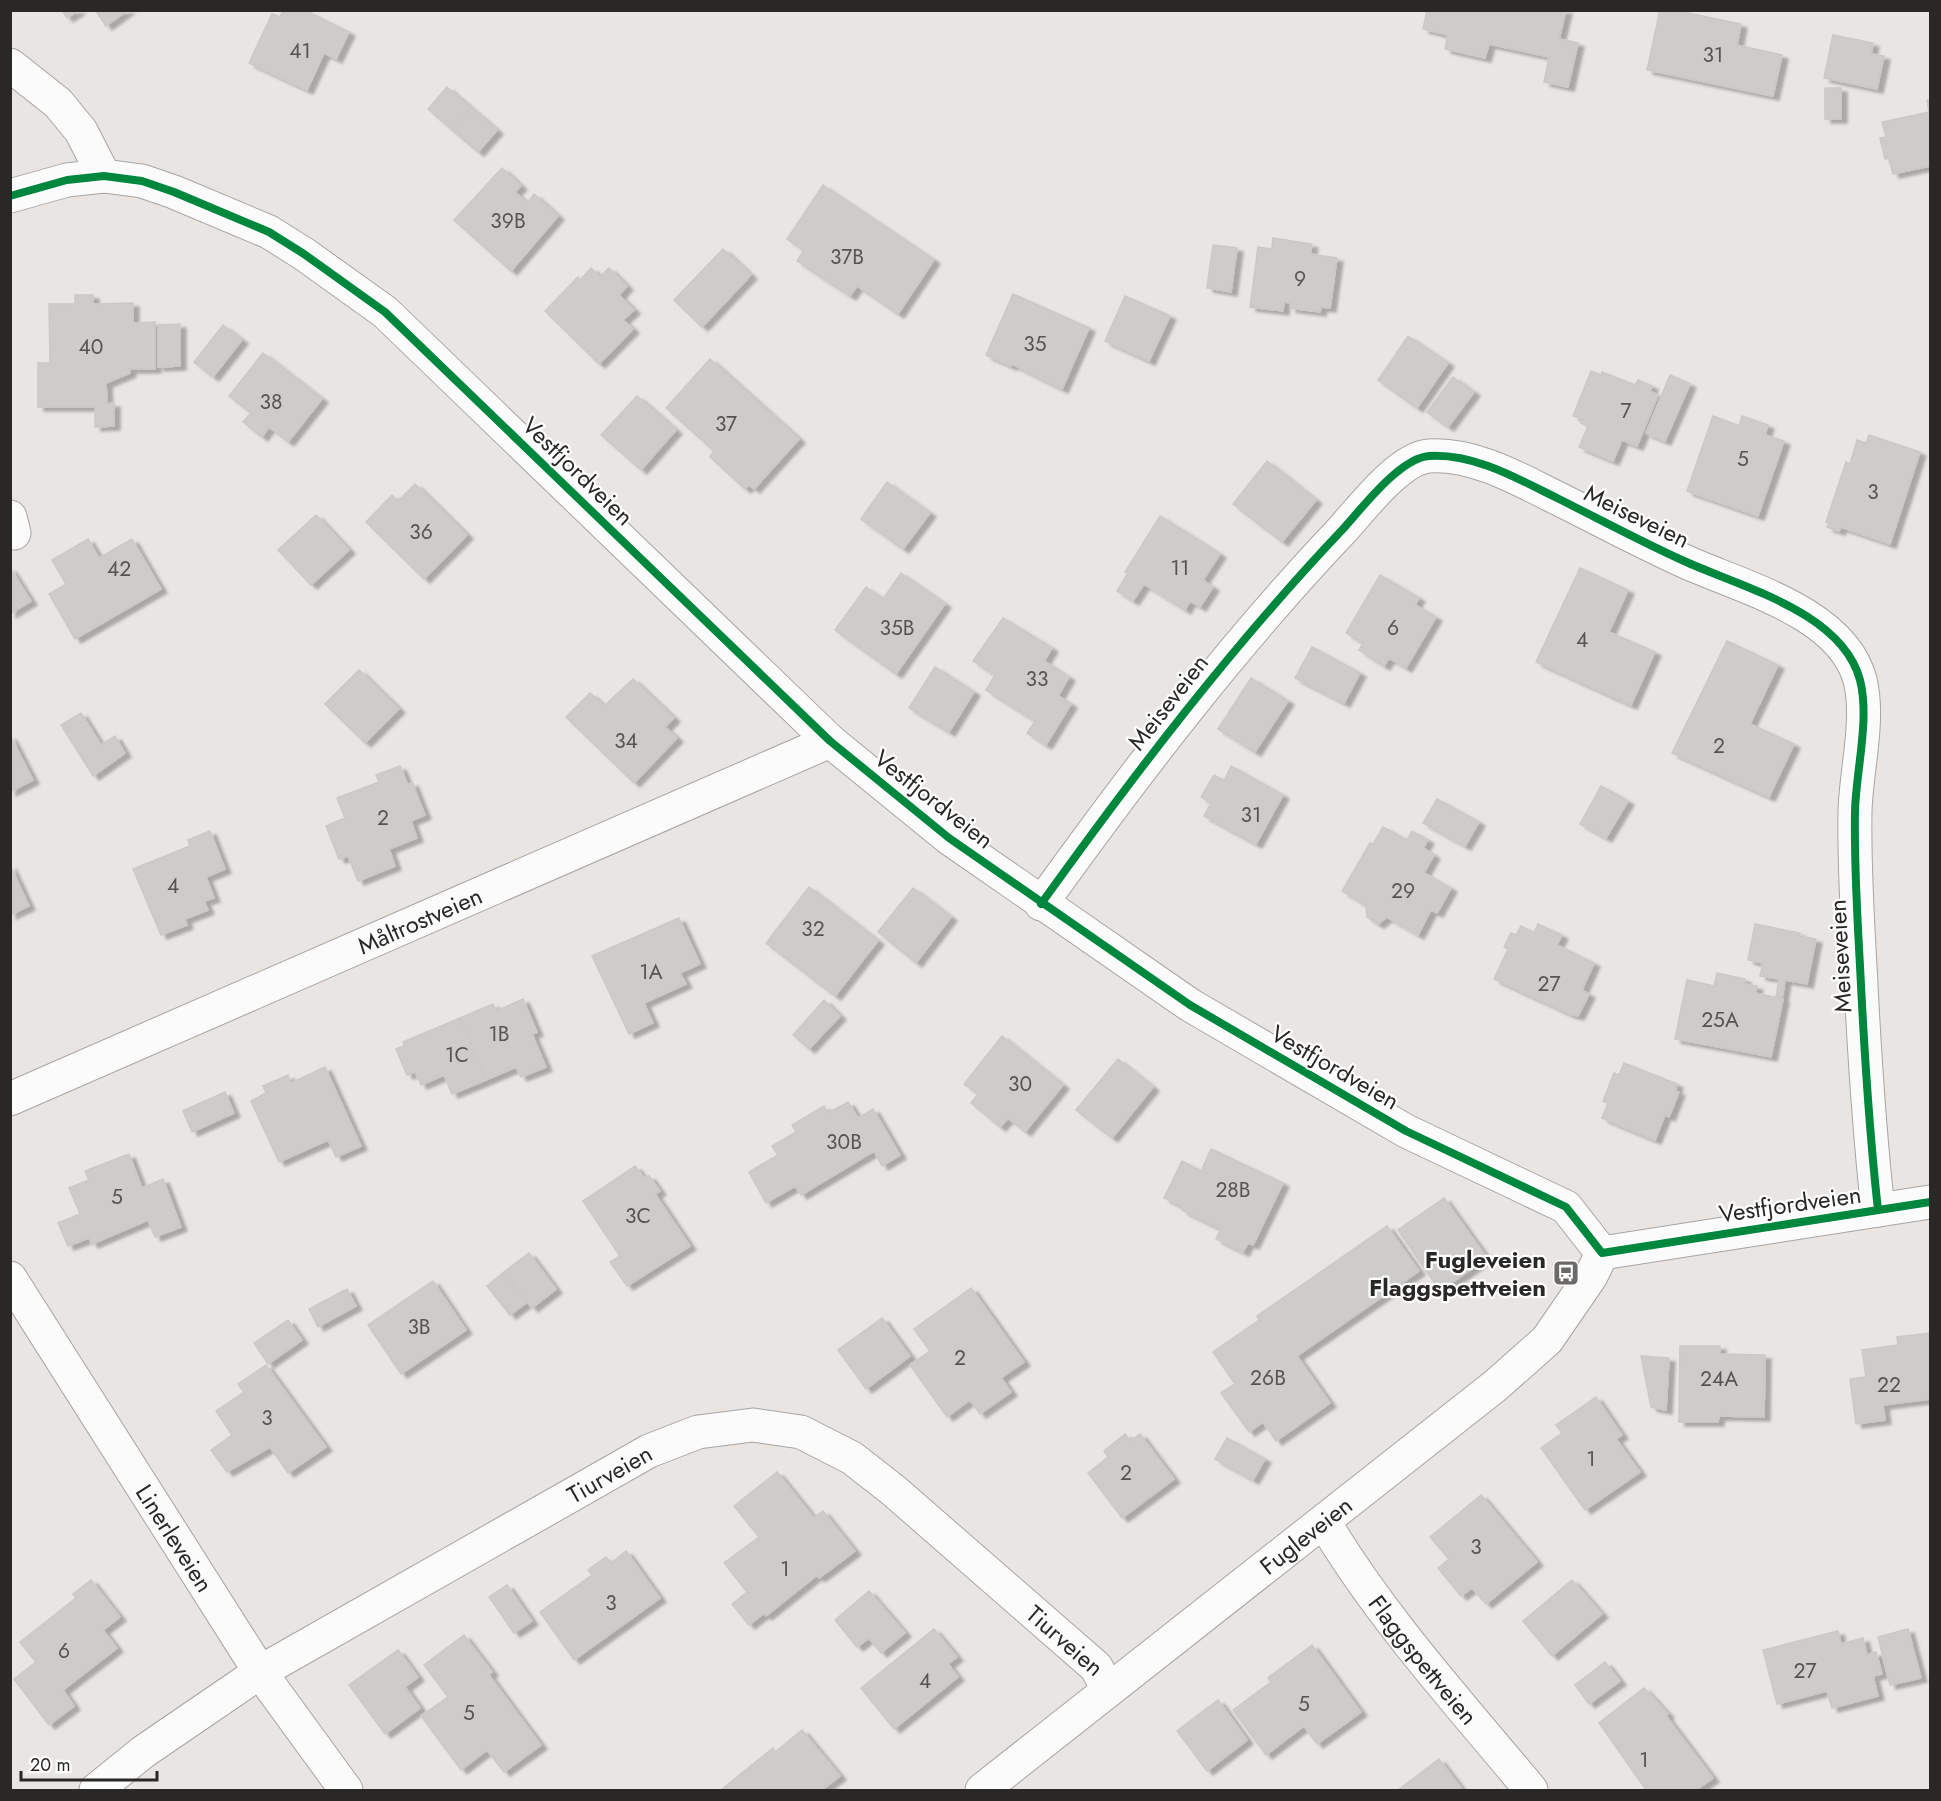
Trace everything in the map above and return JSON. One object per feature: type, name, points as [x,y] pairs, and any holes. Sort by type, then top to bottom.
[{"type":"street","points":[[10,65],[58,103],[81,131],[104,176]]},
{"type":"street","name":"Vestfjordveien","points":[[10,196],[67,180],[104,176],[142,181],[269,232],[304,254],[385,312],[830,741],[949,838],[1041,904],[1190,1005],[1395,1125],[1566,1207],[1602,1253],[1930,1202]]},
{"type":"street","name":"Meiseveien","points":[[1041,904],[1125,787],[1227,658],[1295,580],[1397,471],[1426,455],[1476,462],[1511,475],[1680,559],[1792,608],[1834,634],[1851,656],[1860,682],[1863,707],[1855,810],[1857,915],[1868,1122],[1878,1210]]},
{"type":"street","name":"Måltrostveien","points":[[10,1099],[830,741]]},
{"type":"street","name":"Fugleveien","points":[[982,1791],[1108,1689],[1495,1386],[1547,1340],[1591,1276],[1602,1253]]},
{"type":"street","name":"Linerleveien","points":[[10,1278],[260,1672],[346,1791]]},
{"type":"street","name":"Tiurveien","points":[[96,1791],[143,1752],[260,1672],[649,1450],[698,1432],[753,1425],[801,1432],[852,1458],[893,1490],[1096,1667],[1108,1689]]},
{"type":"street","name":"Flaggspettveien","points":[[1324,1522],[1353,1569],[1388,1616],[1531,1791]]},
{"type":"building","points":[[62,10],[79,10],[67,18]]},
{"type":"building","points":[[95,10],[128,10],[106,26]]},
{"type":"building","points":[[283,10],[304,10],[349,32],[336,59],[324,53],[307,90],[249,63],[272,14],[280,17]]},
{"type":"building","points":[[1427,10],[1566,10],[1559,39],[1578,43],[1568,87],[1544,82],[1549,57],[1489,44],[1485,58],[1445,49],[1448,35],[1423,29]]},
{"type":"building","points":[[1660,10],[1674,10],[1741,24],[1737,45],[1782,55],[1773,96],[1647,70]]},
{"type":"building","points":[[1833,35],[1873,43],[1871,54],[1884,56],[1877,89],[1824,78]]},
{"type":"building","points":[[447,87],[471,108],[452,130],[428,109]]},
{"type":"building","points":[[1825,88],[1841,88],[1841,119],[1825,119]]},
{"type":"building","points":[[1927,100],[1930,100],[1930,166],[1893,174],[1889,158],[1885,159],[1880,138],[1886,137],[1882,122],[1929,112]]},
{"type":"building","points":[[471,108],[497,130],[478,152],[452,130]]},
{"type":"building","points":[[502,168],[521,186],[515,192],[527,203],[534,194],[558,216],[511,271],[454,220]]},
{"type":"building","points":[[823,185],[934,260],[898,314],[857,286],[850,296],[797,261],[804,250],[787,239]]},
{"type":"building","points":[[1273,238],[1312,244],[1310,254],[1337,258],[1330,308],[1321,307],[1320,312],[1290,308],[1291,303],[1284,302],[1283,311],[1250,307],[1258,247],[1272,249]]},
{"type":"building","points":[[1213,245],[1237,248],[1231,292],[1207,288]]},
{"type":"building","points":[[723,249],[751,275],[702,327],[674,300]]},
{"type":"building","points":[[591,268],[600,277],[609,268],[627,286],[619,295],[634,310],[623,320],[633,329],[599,364],[545,311],[578,277],[580,280]]},
{"type":"building","points":[[1013,294],[1089,328],[1062,389],[1012,364],[1011,366],[986,355]]},
{"type":"building","points":[[75,295],[93,295],[93,304],[133,303],[133,323],[155,322],[155,369],[129,369],[130,373],[106,383],[107,404],[114,403],[114,426],[95,427],[95,407],[38,407],[38,363],[50,363],[49,304],[75,304]]},
{"type":"building","points":[[1125,296],[1170,316],[1149,361],[1105,341]]},
{"type":"building","points":[[180,324],[180,366],[158,367],[158,325]]},
{"type":"building","points":[[223,325],[242,340],[213,377],[194,362]]},
{"type":"building","points":[[1408,336],[1448,363],[1417,408],[1378,380]]},
{"type":"building","points":[[263,353],[322,399],[288,442],[269,427],[262,437],[243,422],[251,413],[229,396]]},
{"type":"building","points":[[710,359],[799,439],[754,489],[749,485],[745,489],[710,457],[714,451],[666,408]]},
{"type":"building","points":[[1591,371],[1601,375],[1602,372],[1635,385],[1638,380],[1652,386],[1650,391],[1658,395],[1637,446],[1622,440],[1613,461],[1579,447],[1588,426],[1581,423],[1583,419],[1573,416]]},
{"type":"building","points":[[1670,375],[1690,384],[1665,441],[1646,433]]},
{"type":"building","points":[[1453,377],[1474,392],[1448,427],[1427,412]]},
{"type":"building","points":[[637,396],[676,430],[641,470],[601,435]]},
{"type":"building","points":[[1713,416],[1739,426],[1742,416],[1768,425],[1765,435],[1784,441],[1758,516],[1687,491]]},
{"type":"building","points":[[1869,435],[1920,452],[1890,544],[1841,527],[1839,531],[1827,527],[1829,523],[1826,522],[1846,462],[1850,464],[1857,440],[1866,443]]},
{"type":"building","points":[[1267,461],[1316,500],[1282,542],[1233,504]]},
{"type":"building","points":[[887,482],[930,513],[903,549],[861,519]]},
{"type":"building","points":[[415,484],[467,535],[424,579],[366,522],[392,495],[398,501]]},
{"type":"building","points":[[316,515],[349,550],[311,585],[278,550]]},
{"type":"building","points":[[1160,516],[1220,554],[1203,580],[1213,587],[1200,607],[1190,601],[1185,610],[1144,584],[1133,601],[1117,591],[1128,573],[1125,572]]},
{"type":"building","points":[[88,539],[99,558],[132,539],[161,589],[75,639],[49,594],[66,584],[52,560]]},
{"type":"building","points":[[10,568],[31,601],[10,614]]},
{"type":"building","points":[[1580,568],[1628,590],[1609,632],[1655,652],[1631,705],[1536,662]]},
{"type":"building","points":[[901,573],[945,604],[896,674],[835,630],[866,587],[883,599]]},
{"type":"building","points":[[1380,575],[1419,598],[1415,605],[1436,617],[1406,668],[1389,658],[1384,666],[1359,650],[1363,643],[1346,633]]},
{"type":"building","points":[[1003,618],[1052,648],[1044,661],[1069,677],[1058,696],[1071,704],[1046,745],[1027,733],[1035,721],[986,690],[995,675],[973,661]]},
{"type":"building","points":[[1727,641],[1778,665],[1750,724],[1794,744],[1769,797],[1672,753]]},
{"type":"building","points":[[1312,647],[1360,673],[1344,703],[1295,678]]},
{"type":"building","points":[[935,667],[974,692],[949,732],[909,708]]},
{"type":"building","points":[[359,670],[399,709],[365,743],[325,704]]},
{"type":"building","points":[[1251,678],[1288,701],[1255,752],[1218,729]]},
{"type":"building","points":[[633,679],[674,718],[665,727],[677,738],[634,783],[566,717],[590,693],[604,706]]},
{"type":"building","points":[[81,713],[101,745],[115,736],[125,753],[93,776],[61,725]]},
{"type":"building","points":[[10,735],[33,780],[10,792]]},
{"type":"building","points":[[400,766],[408,785],[412,782],[425,815],[411,821],[417,838],[389,849],[395,866],[358,881],[348,856],[339,859],[326,826],[345,818],[337,798],[379,782],[376,775]]},
{"type":"building","points":[[1231,766],[1283,795],[1256,844],[1204,816],[1211,803],[1201,797],[1214,775],[1224,781]]},
{"type":"building","points":[[1601,786],[1628,801],[1606,838],[1580,824]]},
{"type":"building","points":[[1437,799],[1479,822],[1465,846],[1423,823]]},
{"type":"building","points":[[1383,827],[1407,840],[1412,831],[1428,840],[1423,848],[1434,855],[1424,873],[1451,888],[1437,913],[1431,910],[1418,935],[1387,917],[1378,924],[1367,917],[1366,905],[1342,891],[1370,843],[1373,844]]},
{"type":"building","points":[[210,831],[225,869],[206,877],[214,898],[204,901],[208,910],[185,919],[187,925],[161,935],[133,869],[190,846],[188,840]]},
{"type":"building","points":[[10,865],[29,906],[10,915]]},
{"type":"building","points":[[809,887],[878,941],[835,996],[766,943]]},
{"type":"building","points":[[913,888],[951,917],[916,963],[878,932]]},
{"type":"building","points":[[679,918],[700,964],[680,973],[686,984],[644,1003],[653,1023],[629,1034],[592,956]]},
{"type":"building","points":[[1538,924],[1562,935],[1557,945],[1594,963],[1582,990],[1589,994],[1578,1016],[1494,979],[1508,949],[1504,947],[1511,933],[1516,935],[1521,926],[1534,933]]},
{"type":"building","points":[[1755,924],[1800,933],[1799,936],[1816,939],[1807,984],[1785,980],[1782,998],[1776,997],[1779,979],[1760,976],[1763,963],[1748,960]]},
{"type":"building","points":[[1717,973],[1745,979],[1744,984],[1757,986],[1755,993],[1783,999],[1771,1057],[1675,1039],[1687,980],[1714,986]]},
{"type":"building","points":[[523,999],[537,1032],[532,1034],[546,1067],[521,1077],[516,1067],[486,1080],[460,1018],[493,1004],[496,1011]]},
{"type":"building","points":[[824,1000],[840,1016],[809,1049],[793,1035]]},
{"type":"building","points":[[460,1018],[486,1080],[452,1094],[444,1075],[421,1085],[415,1072],[407,1075],[396,1049],[404,1046],[403,1042]]},
{"type":"building","points":[[1002,1036],[1063,1085],[1025,1132],[1008,1118],[1000,1127],[971,1103],[978,1094],[964,1084]]},
{"type":"building","points":[[1118,1059],[1153,1087],[1112,1138],[1076,1110]]},
{"type":"building","points":[[1624,1063],[1677,1084],[1675,1091],[1679,1092],[1669,1117],[1665,1115],[1655,1140],[1602,1118],[1608,1103],[1603,1101],[1614,1073],[1619,1075]]},
{"type":"building","points":[[325,1067],[361,1146],[336,1157],[328,1140],[279,1162],[251,1101],[266,1093],[263,1086],[288,1075],[291,1083]]},
{"type":"building","points":[[225,1092],[234,1113],[192,1132],[183,1111]]},
{"type":"building","points":[[848,1102],[858,1118],[873,1109],[900,1155],[882,1166],[874,1151],[801,1195],[795,1186],[766,1203],[749,1172],[778,1155],[772,1146],[796,1132],[792,1125],[824,1106],[828,1113]]},
{"type":"building","points":[[1211,1149],[1283,1183],[1253,1245],[1248,1243],[1243,1252],[1216,1239],[1221,1229],[1182,1210],[1183,1207],[1164,1198],[1182,1161],[1201,1171]]},
{"type":"building","points":[[129,1154],[142,1188],[163,1179],[181,1227],[155,1237],[148,1220],[92,1244],[89,1238],[68,1246],[58,1223],[80,1214],[69,1188],[89,1180],[85,1171]]},
{"type":"building","points":[[635,1166],[644,1178],[649,1176],[660,1191],[655,1194],[690,1246],[627,1286],[610,1262],[620,1256],[583,1201]]},
{"type":"building","points":[[1444,1198],[1487,1258],[1440,1291],[1398,1230]]},
{"type":"building","points":[[1387,1226],[1419,1271],[1297,1356],[1330,1403],[1276,1441],[1263,1422],[1249,1432],[1221,1393],[1235,1384],[1213,1352],[1259,1320],[1257,1316]]},
{"type":"building","points":[[529,1253],[556,1289],[532,1308],[504,1272]]},
{"type":"building","points":[[504,1272],[527,1302],[510,1315],[487,1286]]},
{"type":"building","points":[[433,1281],[466,1330],[401,1374],[368,1325]]},
{"type":"building","points":[[971,1288],[1024,1362],[1001,1378],[1011,1392],[980,1414],[970,1400],[947,1417],[910,1365],[930,1351],[914,1329]]},
{"type":"building","points":[[347,1289],[356,1306],[318,1327],[309,1309]]},
{"type":"building","points":[[882,1318],[910,1356],[866,1389],[838,1350]]},
{"type":"building","points":[[288,1320],[302,1340],[268,1364],[254,1343]]},
{"type":"building","points":[[1930,1333],[1930,1399],[1883,1405],[1885,1420],[1856,1424],[1850,1379],[1866,1377],[1862,1350],[1898,1345],[1897,1337]]},
{"type":"building","points":[[1680,1346],[1720,1346],[1720,1354],[1765,1355],[1764,1417],[1719,1416],[1718,1422],[1679,1422]]},
{"type":"building","points":[[1641,1356],[1669,1358],[1666,1410],[1651,1407]]},
{"type":"building","points":[[266,1365],[326,1447],[288,1473],[270,1447],[227,1472],[211,1450],[232,1435],[216,1411],[244,1392],[238,1384]]},
{"type":"building","points":[[1596,1397],[1622,1435],[1616,1439],[1640,1472],[1585,1510],[1541,1448],[1562,1433],[1556,1425]]},
{"type":"building","points":[[1125,1434],[1130,1441],[1140,1434],[1174,1479],[1122,1518],[1088,1473],[1108,1457],[1104,1451]]},
{"type":"building","points":[[1227,1438],[1265,1459],[1253,1480],[1215,1459]]},
{"type":"building","points":[[777,1472],[814,1518],[823,1511],[855,1551],[819,1578],[817,1575],[766,1616],[764,1613],[749,1625],[732,1604],[747,1592],[724,1563],[759,1537],[734,1506]]},
{"type":"building","points":[[1481,1495],[1537,1562],[1486,1604],[1472,1588],[1461,1596],[1438,1568],[1449,1559],[1430,1537]]},
{"type":"building","points":[[626,1551],[660,1598],[574,1660],[540,1612],[592,1575],[588,1570],[606,1557],[611,1563]]},
{"type":"building","points":[[91,1580],[120,1617],[103,1630],[117,1648],[63,1690],[74,1706],[49,1725],[14,1679],[36,1662],[20,1642],[76,1598],[73,1594]]},
{"type":"building","points":[[1572,1580],[1602,1614],[1552,1656],[1523,1621]]},
{"type":"building","points":[[507,1585],[532,1621],[514,1633],[489,1597]]},
{"type":"building","points":[[869,1591],[905,1633],[881,1653],[869,1638],[857,1647],[835,1620]]},
{"type":"building","points":[[934,1629],[957,1657],[948,1664],[958,1677],[894,1729],[861,1688]]},
{"type":"building","points":[[1908,1629],[1921,1678],[1890,1685],[1878,1637]]},
{"type":"building","points":[[1838,1631],[1841,1644],[1863,1638],[1867,1655],[1876,1652],[1882,1674],[1873,1676],[1878,1696],[1832,1708],[1827,1691],[1777,1704],[1763,1650]]},
{"type":"building","points":[[464,1635],[492,1672],[489,1675],[541,1745],[504,1772],[487,1750],[461,1770],[421,1716],[448,1697],[424,1665]]},
{"type":"building","points":[[1312,1645],[1361,1712],[1317,1744],[1304,1726],[1266,1755],[1233,1710],[1271,1682],[1268,1678]]},
{"type":"building","points":[[398,1650],[418,1677],[405,1687],[420,1708],[385,1734],[349,1685]]},
{"type":"building","points":[[1605,1662],[1620,1681],[1589,1704],[1575,1685]]},
{"type":"building","points":[[1644,1688],[1668,1714],[1666,1716],[1713,1778],[1696,1790],[1646,1790],[1599,1723]]},
{"type":"building","points":[[1218,1700],[1247,1740],[1207,1771],[1177,1731]]},
{"type":"building","points":[[802,1730],[840,1776],[822,1790],[721,1790],[773,1748],[775,1752]]},
{"type":"building","points":[[1439,1759],[1461,1788],[1458,1790],[1398,1790]]},
{"type":"cycle path","points":[[10,196],[67,180],[104,176],[142,181],[269,232],[304,254],[385,312],[830,741],[949,838],[1190,1005],[1406,1131],[1566,1207],[1602,1253],[1930,1202]]},
{"type":"cycle path","points":[[1041,904],[1112,807],[1223,665],[1382,485],[1406,465],[1429,456],[1463,459],[1497,469],[1668,554],[1787,605],[1811,619],[1833,636],[1850,656],[1860,680],[1864,711],[1855,811],[1855,869],[1865,1058],[1878,1210]]},
{"type":"place","name":"Fugleveien Flaggspettveien","points":[[1566,1273]]}]
